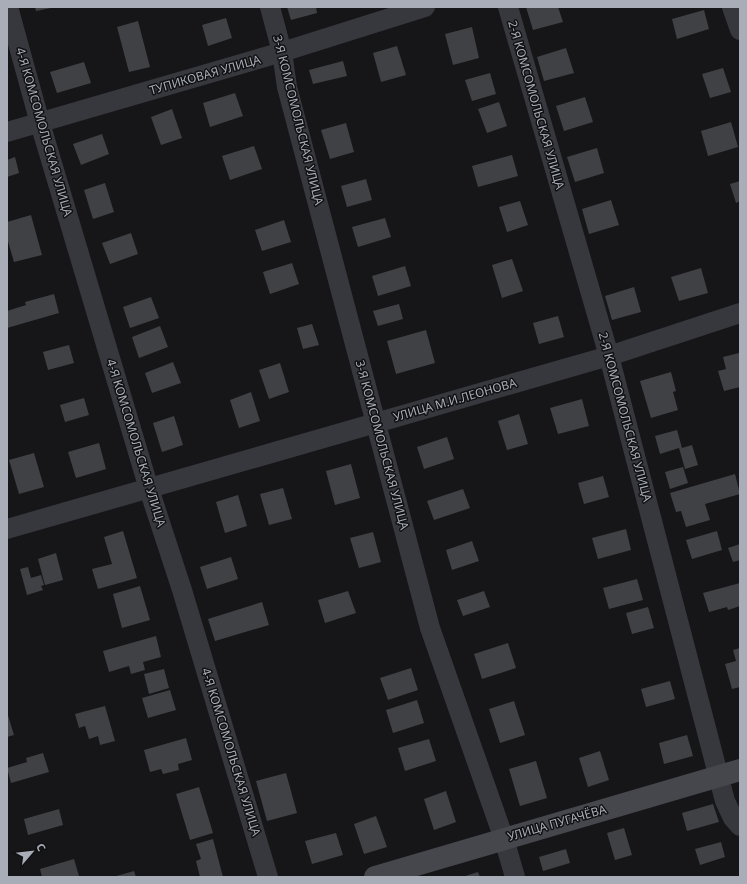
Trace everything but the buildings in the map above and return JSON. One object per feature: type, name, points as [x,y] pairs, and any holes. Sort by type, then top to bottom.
[{"type":"main road","name":"УЛИЦА ПУГАЧЁВА","points":[[375,877],[740,770]]},
{"type":"street","name":"4-Я КОМСОМОЛЬСКАЯ УЛИЦА","points":[[8,7],[40,124],[149,489],[182,590],[268,877]]},
{"type":"street","name":"3-Я КОМСОМОЛЬСКАЯ УЛИЦА","points":[[270,7],[282,52],[287,87],[430,628],[504,838],[515,877]]},
{"type":"street","name":"ТУПИКОВАЯ УЛИЦА","points":[[7,132],[40,124],[282,52],[425,7]]},
{"type":"street","name":"2-Я КОМСОМОЛЬСКАЯ УЛИЦА","points":[[508,7],[609,356],[725,801],[733,818],[740,826]]},
{"type":"street","points":[[732,7],[740,30]]},
{"type":"street","name":"УЛИЦА М.И.ЛЕОНОВА","points":[[7,529],[609,356],[740,313]]}]
